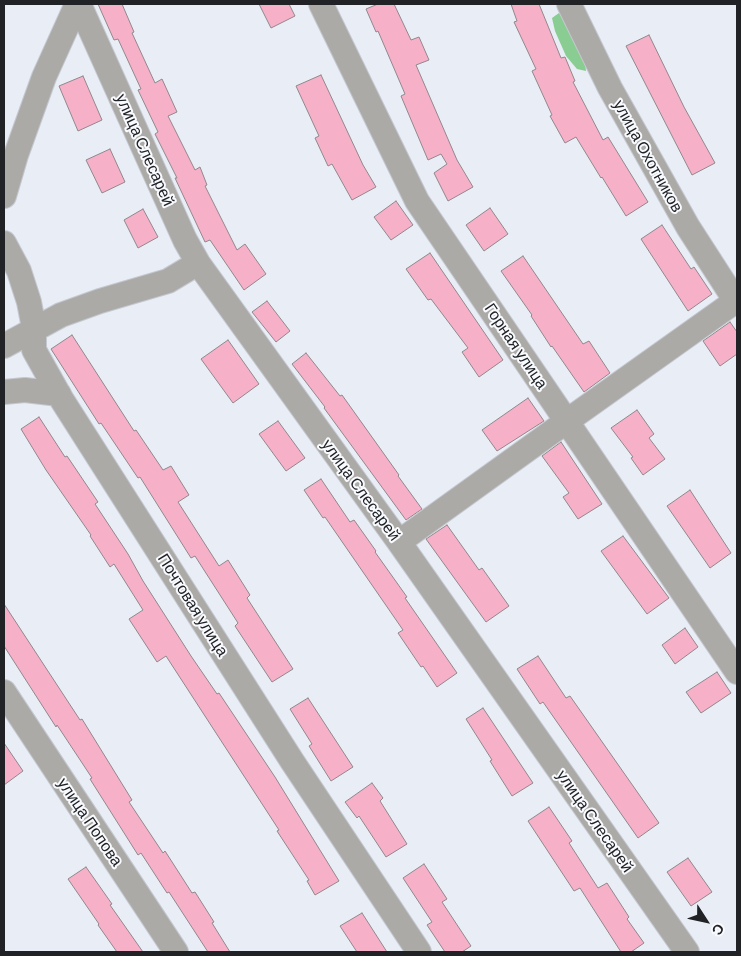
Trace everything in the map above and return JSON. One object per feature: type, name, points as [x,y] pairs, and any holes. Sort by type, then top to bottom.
[{"type":"street","points":[[4,196],[16,155],[44,77],[78,4]]},
{"type":"street","name":"улица Слесарей","points":[[78,4],[185,240],[198,264],[399,542],[687,952]]},
{"type":"street","name":"Горная улица","points":[[321,4],[417,201],[737,672]]},
{"type":"street","name":"улица Охотников","points":[[569,4],[610,88],[688,228],[737,301]]},
{"type":"street","name":"Почтовая улица","points":[[4,242],[19,270],[29,302],[34,328],[34,350],[59,394],[292,761],[419,952]]},
{"type":"street","points":[[4,346],[61,314],[168,282],[198,264]]},
{"type":"street","points":[[399,542],[737,301]]},
{"type":"street","points":[[4,392],[25,390],[59,394]]},
{"type":"street","name":"улица Попова","points":[[4,692],[176,952]]},
{"type":"green space","points":[[559,13],[568,18],[584,52],[586,71],[577,69],[566,56],[555,31],[552,18]]},
{"type":"building","points":[[98,4],[122,4],[134,32],[132,33],[155,83],[162,79],[177,112],[168,116],[195,170],[200,167],[207,185],[205,186],[237,250],[245,244],[266,274],[244,290],[210,240],[205,242],[155,134],[158,132],[138,90],[141,89],[118,39],[114,40]]},
{"type":"building","points":[[259,4],[289,4],[295,16],[271,28]]},
{"type":"building","points":[[378,4],[394,4],[411,40],[419,37],[429,60],[416,65],[457,160],[473,187],[448,201],[434,173],[447,164],[441,154],[428,160],[401,96],[405,94],[378,31],[376,32],[366,9]]},
{"type":"building","points":[[511,4],[539,4],[561,58],[565,57],[575,81],[573,82],[603,140],[608,137],[648,202],[626,216],[576,137],[565,143],[550,116],[552,115],[532,71],[536,69],[514,22],[517,21]]},
{"type":"building","points":[[649,35],[684,107],[715,163],[692,175],[626,46]]},
{"type":"building","points":[[321,75],[363,165],[376,187],[352,200],[332,164],[328,166],[315,138],[319,136],[296,86]]},
{"type":"building","points":[[83,76],[102,120],[78,131],[59,86]]},
{"type":"building","points":[[110,149],[125,182],[102,193],[86,160]]},
{"type":"building","points":[[396,201],[413,225],[391,240],[374,217]]},
{"type":"building","points":[[490,208],[508,234],[484,251],[466,225]]},
{"type":"building","points":[[143,209],[158,237],[138,248],[124,220]]},
{"type":"building","points":[[662,225],[691,269],[694,267],[712,294],[688,311],[641,239]]},
{"type":"building","points":[[430,253],[503,360],[479,377],[462,352],[468,348],[431,299],[428,300],[406,269]]},
{"type":"building","points":[[523,256],[583,344],[589,341],[610,373],[584,392],[551,347],[532,315],[501,271]]},
{"type":"building","points":[[267,301],[290,331],[276,342],[252,312]]},
{"type":"building","points":[[730,322],[737,332],[737,354],[720,366],[703,341]]},
{"type":"building","points":[[72,335],[134,431],[136,430],[163,470],[171,466],[189,495],[178,502],[219,566],[228,560],[250,595],[247,598],[293,669],[272,682],[235,626],[238,623],[195,556],[191,558],[140,477],[138,478],[101,423],[99,424],[51,349]]},
{"type":"building","points":[[228,340],[259,384],[233,403],[201,359]]},
{"type":"building","points":[[306,353],[340,396],[342,395],[422,509],[406,520],[292,364]]},
{"type":"building","points":[[528,398],[544,421],[497,451],[482,430]]},
{"type":"building","points":[[637,410],[654,434],[649,438],[665,459],[643,475],[631,458],[633,457],[611,428]]},
{"type":"building","points":[[39,417],[98,502],[95,504],[128,554],[143,581],[191,656],[217,694],[219,693],[275,777],[339,881],[315,895],[307,881],[309,880],[277,831],[279,830],[166,656],[157,662],[129,619],[143,610],[114,564],[110,567],[21,429]]},
{"type":"building","points":[[278,421],[305,458],[286,471],[259,434]]},
{"type":"building","points":[[561,442],[602,504],[578,519],[563,497],[569,493],[542,456]]},
{"type":"building","points":[[321,479],[350,522],[354,520],[376,551],[407,597],[405,598],[457,673],[437,687],[398,633],[403,630],[325,517],[323,518],[304,490]]},
{"type":"building","points":[[690,490],[731,553],[710,568],[667,506]]},
{"type":"building","points":[[447,525],[479,570],[482,568],[509,606],[486,622],[426,539]]},
{"type":"building","points":[[623,536],[669,598],[647,614],[601,551]]},
{"type":"building","points":[[4,604],[80,720],[82,719],[132,800],[129,802],[163,853],[165,851],[192,893],[195,892],[230,952],[208,952],[141,853],[138,855],[90,779],[92,778],[57,725],[56,727],[4,646]]},
{"type":"building","points":[[685,628],[698,647],[675,664],[662,645]]},
{"type":"building","points":[[538,656],[566,698],[570,696],[659,823],[638,838],[543,702],[540,704],[517,669]]},
{"type":"building","points":[[717,672],[731,693],[701,713],[686,692]]},
{"type":"building","points":[[308,698],[353,767],[331,781],[309,746],[312,744],[290,709]]},
{"type":"building","points":[[483,708],[533,783],[512,796],[466,719]]},
{"type":"building","points":[[4,743],[23,771],[4,785]]},
{"type":"building","points":[[372,783],[383,798],[380,801],[407,844],[386,857],[359,816],[357,818],[345,802]]},
{"type":"building","points":[[549,807],[572,841],[569,843],[598,888],[607,883],[629,917],[627,919],[644,943],[631,952],[621,952],[580,888],[574,891],[528,821]]},
{"type":"building","points":[[688,858],[712,892],[691,906],[667,872]]},
{"type":"building","points":[[424,864],[447,899],[442,902],[471,946],[462,952],[445,952],[427,925],[432,922],[403,878]]},
{"type":"building","points":[[86,867],[143,952],[117,952],[98,925],[68,879]]},
{"type":"building","points":[[362,913],[387,952],[357,952],[340,926]]}]
